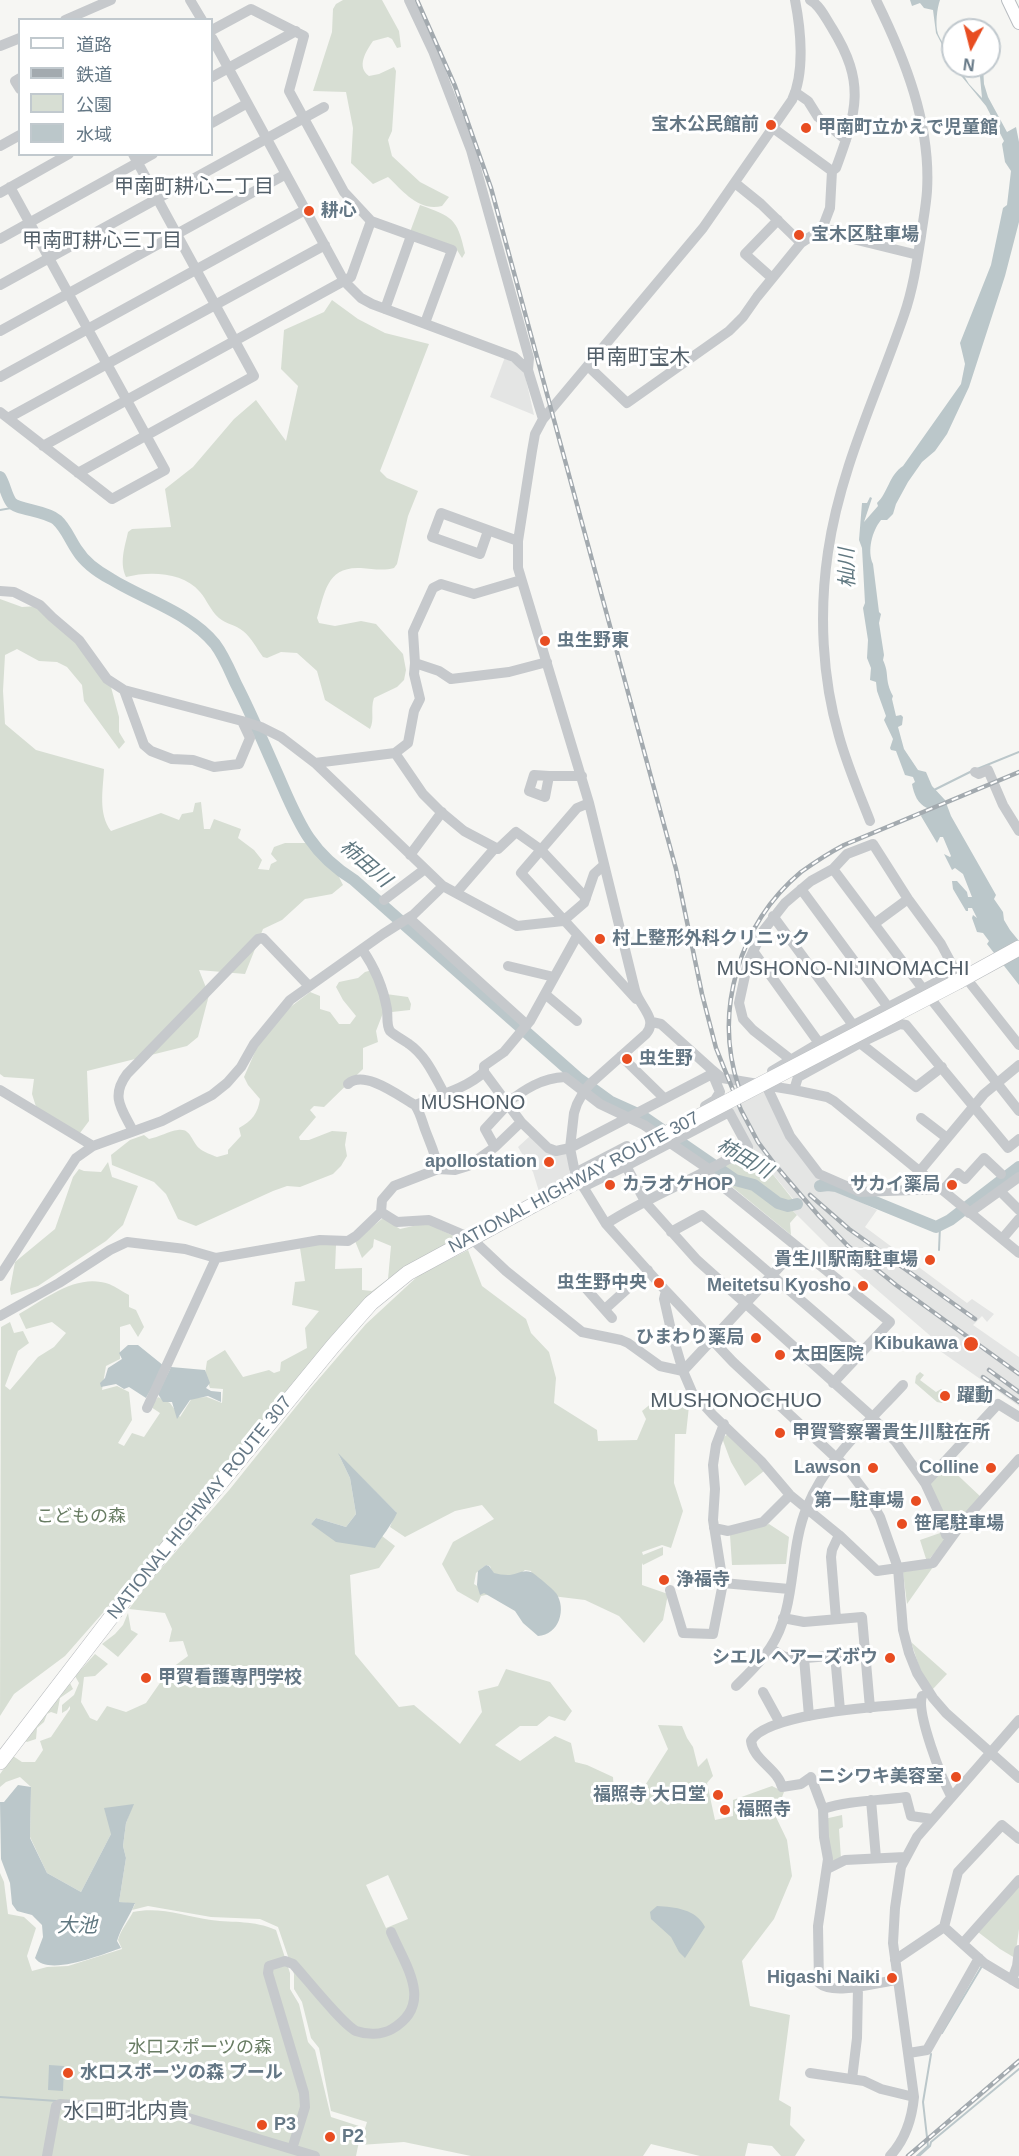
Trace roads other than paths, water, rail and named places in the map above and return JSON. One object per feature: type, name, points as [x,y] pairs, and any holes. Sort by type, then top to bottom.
[{"type":"highway","name":"NATIONAL HIGHWAY ROUTE 307","points":[[0,1762],[122,1603],[341,1337],[387,1289],[408,1273],[471,1238],[579,1180],[629,1159],[1019,948]]},
{"type":"main road","points":[[1011,3],[1019,23]]},
{"type":"street","points":[[69,18],[111,0]]},
{"type":"street","points":[[190,0],[201,18]]},
{"type":"street","points":[[409,0],[442,73],[477,170],[529,358],[528,370],[543,419]]},
{"type":"street","points":[[870,821],[839,738],[829,695],[824,628],[828,551],[859,432],[905,313],[918,255],[927,190],[920,114],[905,66],[876,0]]},
{"type":"street","points":[[588,366],[627,403],[729,331],[747,312],[801,243],[822,229],[830,208],[832,171],[836,168],[846,140],[855,107],[856,90],[853,69],[845,50],[814,2],[795,1],[800,67],[795,93],[702,228],[543,419],[535,434],[532,451],[517,561],[582,776],[638,1001]]},
{"type":"street","points":[[213,29],[251,9],[304,36],[289,91],[344,192],[371,221],[452,250],[425,323]]},
{"type":"street","points":[[213,76],[296,31]]},
{"type":"street","points":[[0,46],[18,39]]},
{"type":"street","points":[[213,40],[344,281],[361,298],[385,309],[508,353],[528,370]]},
{"type":"street","points":[[795,93],[808,101],[818,117],[846,140]]},
{"type":"street","points":[[213,122],[246,104]]},
{"type":"street","points":[[0,285],[324,107]]},
{"type":"street","points":[[773,128],[832,171]]},
{"type":"street","points":[[0,146],[18,136]]},
{"type":"street","points":[[57,157],[5,190],[29,223],[49,258],[68,294],[88,330],[107,365],[126,400],[147,436],[165,470],[112,499],[4,415],[107,365],[325,245]]},
{"type":"street","points":[[0,239],[135,159],[254,376],[78,473]]},
{"type":"street","points":[[0,331],[286,174]]},
{"type":"street","points":[[735,183],[801,243]]},
{"type":"street","points":[[0,377],[305,210]]},
{"type":"street","points":[[772,278],[745,254],[778,220]]},
{"type":"street","points":[[44,446],[351,277],[371,221]]},
{"type":"street","points":[[822,229],[849,233],[857,240],[918,255]]},
{"type":"street","points":[[385,309],[411,236]]},
{"type":"street","points":[[488,531],[480,554],[432,537],[441,513],[518,541]]},
{"type":"street","points":[[315,762],[395,753],[402,750],[408,743],[414,711],[420,699],[414,674],[413,632],[422,607],[436,585],[474,594],[521,580]]},
{"type":"street","points":[[0,591],[14,592],[40,605],[79,640],[107,679],[124,690],[245,722],[281,737],[315,762],[443,886],[517,926],[563,921],[584,903],[594,874],[604,865]]},
{"type":"street","points":[[415,663],[440,670],[451,679],[509,672],[547,662]]},
{"type":"street","points":[[124,690],[144,745],[151,751],[172,759],[193,760],[214,767],[239,764],[250,738],[245,722]]},
{"type":"street","points":[[395,753],[423,794],[464,831],[495,848]]},
{"type":"street","points":[[975,772],[979,774],[988,770],[1003,805],[1019,831]]},
{"type":"street","points":[[549,776],[582,776]]},
{"type":"street","points":[[589,803],[577,808],[521,873],[638,1001],[652,1022],[651,1029],[587,1088],[574,1113],[570,1148],[579,1180],[606,1224],[666,1291],[746,1376],[836,1458],[862,1488],[880,1517],[898,1568],[905,1638],[913,1664],[925,1687],[946,1713],[1019,1778]]},
{"type":"street","points":[[410,855],[442,812]]},
{"type":"street","points":[[456,893],[495,848],[498,849],[516,832],[540,849],[586,898]]},
{"type":"street","points":[[749,1083],[778,1068],[790,1059],[819,1043],[956,972],[941,944],[908,899],[873,844],[847,854],[833,869],[801,889],[774,916],[753,951],[745,975],[740,997],[741,1013],[753,1030],[790,1059],[798,1077],[794,1090]]},
{"type":"street","points":[[384,900],[425,869]]},
{"type":"street","points":[[833,869],[1019,1111]]},
{"type":"street","points":[[0,1276],[76,1158],[93,1146],[162,1121],[212,1095],[241,1067],[254,1044],[290,1000],[407,918],[443,886]]},
{"type":"street","points":[[801,889],[888,1007]]},
{"type":"street","points":[[874,924],[908,899]]},
{"type":"street","points":[[774,916],[853,1025]]},
{"type":"street","points":[[407,918],[527,1025]]},
{"type":"street","points":[[577,936],[527,1025],[504,1052],[484,1066],[484,1072],[521,1122],[548,1148],[556,1151],[570,1148],[711,1071]]},
{"type":"street","points":[[133,1131],[120,1106],[119,1086],[127,1074],[258,939],[263,938],[309,986]]},
{"type":"street","points":[[362,949],[372,964],[383,991],[388,1015],[387,1025],[390,1031],[411,1045],[424,1058],[444,1093]]},
{"type":"street","points":[[753,951],[819,1043]]},
{"type":"street","points":[[508,966],[554,977]]},
{"type":"street","points":[[967,977],[1019,1045]]},
{"type":"street","points":[[545,994],[576,1021]]},
{"type":"street","points":[[652,1022],[661,1024],[711,1071],[722,1078],[794,1090],[827,1097],[834,1101],[1019,1253]]},
{"type":"street","points":[[798,1077],[860,1043],[900,1024],[906,1024],[1008,1148],[1019,1139]]},
{"type":"street","points":[[860,1043],[916,1088],[942,1067]]},
{"type":"street","points":[[621,1056],[664,1098]]},
{"type":"street","points":[[919,1172],[973,1106],[996,1082],[1019,1065]]},
{"type":"street","points":[[579,1180],[659,1129],[715,1100],[720,1092],[711,1071]]},
{"type":"street","points":[[415,1105],[456,1089],[484,1072]]},
{"type":"street","points":[[495,1147],[485,1130],[508,1103],[532,1086],[556,1077],[565,1077],[587,1088],[600,1104],[634,1115],[676,1140],[797,1248],[890,1322],[833,1383]]},
{"type":"street","points":[[348,1084],[353,1079],[360,1078],[370,1081],[415,1105],[434,1147],[438,1169]]},
{"type":"street","points":[[766,1085],[790,1136],[819,1174],[860,1191],[942,1190],[958,1173],[965,1179],[984,1158],[1001,1174]]},
{"type":"street","points":[[0,1090],[93,1146]]},
{"type":"street","points":[[606,1224],[646,1203],[711,1169],[748,1148],[729,1112],[676,1140],[629,1159],[646,1203],[697,1260],[873,1418],[905,1453],[925,1483],[946,1535],[950,1538]]},
{"type":"street","points":[[921,1118],[947,1138]]},
{"type":"street","points":[[0,1316],[127,1242],[185,1249],[216,1257],[261,1252],[320,1240],[348,1241],[381,1212],[382,1200],[394,1186],[438,1169],[455,1170],[468,1166],[495,1147],[521,1122]]},
{"type":"street","points":[[965,1210],[1000,1191],[1019,1177]]},
{"type":"street","points":[[1000,1191],[1019,1210]]},
{"type":"street","points":[[381,1212],[397,1222],[429,1220],[471,1238],[506,1271],[582,1332],[621,1340],[660,1366],[683,1371]]},
{"type":"street","points":[[671,1232],[702,1215],[862,1353]]},
{"type":"street","points":[[1002,1239],[1019,1220]]},
{"type":"street","points":[[683,1371],[797,1248]]},
{"type":"street","points":[[147,1408],[216,1257]]},
{"type":"street","points":[[596,1276],[583,1286],[608,1313],[648,1270]]},
{"type":"street","points":[[666,1291],[663,1299],[683,1371],[692,1392],[761,1461],[790,1495],[839,1535],[877,1571],[933,1563],[950,1538],[1019,1459]]},
{"type":"street","points":[[736,1686],[770,1648],[783,1618],[806,1509],[836,1458],[903,1385]]},
{"type":"street","points":[[925,1483],[998,1404],[1019,1417]]},
{"type":"street","points":[[670,1590],[683,1633],[713,1634],[723,1583],[713,1520],[714,1457],[724,1424]]},
{"type":"street","points":[[714,1528],[728,1531],[763,1522],[790,1495]]},
{"type":"street","points":[[836,1619],[831,1557],[839,1535]]},
{"type":"street","points":[[723,1583],[789,1589]]},
{"type":"street","points":[[783,1618],[804,1622],[862,1617],[870,1708]]},
{"type":"street","points":[[770,1648],[789,1658],[865,1653]]},
{"type":"street","points":[[835,1655],[840,1710]]},
{"type":"street","points":[[804,1658],[809,1716]]},
{"type":"street","points":[[925,1687],[920,1703],[935,1760],[951,1796]]},
{"type":"street","points":[[763,1692],[780,1723]]},
{"type":"street","points":[[897,1980],[858,1987],[829,1988],[819,1983],[817,1972],[821,1897],[827,1869],[823,1809],[811,1777],[801,1784],[782,1787],[776,1776],[752,1748],[751,1741],[759,1732],[780,1723],[809,1716],[840,1710],[920,1703]]},
{"type":"street","points":[[890,2156],[907,2128],[914,2097],[893,1944],[895,1900],[901,1867],[917,1837],[1019,1720]]},
{"type":"street","points":[[823,1809],[842,1803],[889,1801],[906,1797],[911,1816],[932,1819]]},
{"type":"street","points":[[871,1800],[876,1858]]},
{"type":"street","points":[[895,1960],[944,1927],[958,1872],[1002,1825],[1019,1839]]},
{"type":"street","points":[[827,1869],[844,1860],[905,1857]]},
{"type":"street","points":[[963,1943],[1019,1880]]},
{"type":"street","points":[[944,1927],[979,1958],[1015,1982],[1019,1950]]},
{"type":"street","points":[[292,2149],[305,2107],[304,2093],[268,1973],[269,1966],[285,1961],[293,1964],[351,2028],[366,2033],[387,2032],[408,2015],[415,2000],[413,1981],[391,1932]]},
{"type":"street","points":[[909,2053],[927,2050],[979,1958]]},
{"type":"street","points":[[852,2079],[857,2038],[858,1987]]},
{"type":"street","points":[[810,2073],[864,2081],[881,2089],[914,2097]]},
{"type":"street","points":[[47,2156],[56,2106],[60,2104],[175,2114],[315,2156]]},
{"type":"water","points":[[910,0],[940,0],[937,30],[941,43],[936,33],[933,10],[924,8],[920,3],[912,6]]},
{"type":"water","points":[[963,78],[982,98],[980,78],[984,78],[988,97],[1007,132],[1016,127],[1019,142],[1019,222],[1005,276],[969,387],[947,434],[908,482],[893,514],[887,520],[881,520],[871,541],[870,553],[881,614],[879,623],[883,660],[896,716],[903,717],[902,725],[898,727],[904,749],[918,770],[926,772],[932,786],[945,800],[951,816],[996,895],[994,899],[1003,912],[1004,920],[1019,941],[1019,985],[987,944],[989,941],[983,933],[977,932],[973,915],[977,918],[972,908],[966,911],[953,889],[952,881],[957,881],[967,892],[968,897],[972,897],[963,874],[955,868],[952,870],[944,854],[951,856],[943,837],[940,837],[937,843],[921,816],[923,812],[927,813],[927,808],[919,802],[915,795],[913,777],[905,775],[896,751],[890,748],[893,739],[884,720],[886,716],[876,682],[870,680],[871,668],[867,658],[868,640],[863,608],[865,603],[862,548],[859,540],[862,503],[867,503],[870,497],[872,498],[864,522],[878,506],[877,503],[895,474],[961,384],[965,364],[960,343],[991,265],[1003,208],[1007,205],[1011,171],[1005,162],[1002,144],[1004,141],[986,106]]},
{"type":"water","points":[[128,1345],[138,1345],[164,1366],[146,1398],[129,1387],[124,1389],[116,1384],[101,1387],[100,1383],[105,1378],[108,1368],[122,1359],[119,1353]]},
{"type":"water","points":[[171,1367],[205,1370],[210,1383],[206,1388],[221,1392],[221,1402],[208,1396],[190,1400],[177,1419],[172,1402],[163,1402],[158,1394]]},
{"type":"water","points":[[338,1453],[397,1513],[375,1548],[336,1542],[311,1524],[316,1518],[346,1527],[356,1514],[350,1478]]},
{"type":"water","points":[[486,1565],[494,1573],[511,1575],[525,1571],[540,1578],[556,1593],[559,1599],[561,1613],[556,1626],[545,1635],[538,1636],[523,1623],[515,1611],[484,1593],[480,1595],[477,1585],[478,1571]]},
{"type":"water","name":"大池","points":[[18,1785],[31,1787],[30,1838],[47,1873],[81,1892],[111,1834],[104,1808],[134,1804],[126,1823],[123,1846],[126,1858],[119,1902],[135,1903],[117,1941],[121,1948],[63,1965],[42,1963],[35,1958],[43,1937],[42,1925],[32,1915],[17,1911],[12,1904],[10,1883],[1,1859],[0,1802],[4,1802]]},
{"type":"water","points":[[657,1906],[678,1908],[691,1913],[705,1927],[685,1958],[671,1937],[651,1919],[650,1912]]},
{"type":"water","points":[[49,2065],[64,2066],[63,2091],[48,2090]]},
{"type":"waterway","name":"柿田川","points":[[0,477],[14,505],[57,520],[80,555],[92,567],[124,587],[193,623],[215,644],[247,706],[305,832],[314,845],[338,869],[354,880],[578,1078],[611,1102],[642,1116],[735,1180],[754,1185],[778,1203],[788,1206],[797,1204]]},
{"type":"waterway","points":[[0,510],[17,507]]},
{"type":"waterway","points":[[977,769],[1019,752]]},
{"type":"waterway","points":[[934,790],[972,771]]},
{"type":"waterway","name":"柿田川","points":[[820,1186],[836,1186],[936,1227],[950,1220],[1019,1167]]},
{"type":"waterway","points":[[939,1250],[940,1226]]},
{"type":"waterway","points":[[942,2033],[982,1966]]},
{"type":"waterway","points":[[917,2156],[928,2146],[923,2102],[931,2054]]},
{"type":"waterway","points":[[919,2156],[930,2146],[931,2142],[1019,2069]]},
{"type":"waterway","points":[[0,2097],[57,2101]]},
{"type":"railway","points":[[417,0],[455,86],[491,188],[676,869],[702,994],[716,1048],[741,1110],[758,1142],[776,1166],[848,1246],[896,1285],[1019,1374]]},
{"type":"railway","points":[[739,1088],[732,1059],[729,1029],[731,1000],[737,971],[747,943],[779,893],[801,872],[844,845],[1019,772]]},
{"type":"railway","points":[[810,1195],[849,1229],[975,1319]]},
{"type":"railway","points":[[989,1370],[1019,1392]]},
{"type":"railway","points":[[983,1377],[1019,1402]]},
{"type":"railway","points":[[908,2156],[1019,2061]]},
{"type":"place","name":"宝木公民館前","points":[[771,125]]},
{"type":"place","name":"甲南町立かえで児童館","points":[[806,128]]},
{"type":"place","name":"耕心","points":[[309,211]]},
{"type":"place","name":"宝木区駐車場","points":[[799,235]]},
{"type":"place","name":"虫生野東","points":[[545,641]]},
{"type":"place","name":"村上整形外科クリニック","points":[[600,939]]},
{"type":"place","name":"虫生野","points":[[627,1059]]},
{"type":"place","name":"apollostation","points":[[549,1162]]},
{"type":"place","name":"カラオケHOP","points":[[610,1185]]},
{"type":"place","name":"サカイ薬局","points":[[952,1185]]},
{"type":"place","name":"貴生川駅南駐車場","points":[[930,1260]]},
{"type":"place","name":"虫生野中央","points":[[659,1283]]},
{"type":"place","name":"Meitetsu Kyosho","points":[[863,1286]]},
{"type":"place","name":"ひまわり薬局","points":[[756,1338]]},
{"type":"place","name":"Kibukawa","points":[[971,1344]]},
{"type":"place","name":"太田医院","points":[[780,1355]]},
{"type":"place","name":"躍動","points":[[945,1396]]},
{"type":"place","name":"甲賀警察署貴生川駐在所","points":[[780,1433]]},
{"type":"place","name":"Lawson","points":[[873,1468]]},
{"type":"place","name":"Colline","points":[[991,1468]]},
{"type":"place","name":"第一駐車場","points":[[916,1501]]},
{"type":"place","name":"笹尾駐車場","points":[[902,1524]]},
{"type":"place","name":"浄福寺","points":[[664,1580]]},
{"type":"place","name":"シエル ヘアーズボウ","points":[[890,1658]]},
{"type":"place","name":"甲賀看護専門学校","points":[[146,1678]]},
{"type":"place","name":"ニシワキ美容室","points":[[956,1777]]},
{"type":"place","name":"福照寺 大日堂","points":[[718,1795]]},
{"type":"place","name":"福照寺","points":[[725,1810]]},
{"type":"place","name":"Higashi Naiki","points":[[892,1978]]},
{"type":"place","name":"水口スポーツの森 プール","points":[[68,2073]]},
{"type":"place","name":"P3","points":[[262,2125]]},
{"type":"place","name":"P2","points":[[330,2137]]},
{"type":"district","name":"甲南町耕心二丁目","points":[[194,187]]},
{"type":"district","name":"甲南町耕心三丁目","points":[[102,241]]},
{"type":"district","name":"甲南町宝木","points":[[638,358]]},
{"type":"district","name":"MUSHONO-NIJINOMACHI","points":[[843,969]]},
{"type":"district","name":"MUSHONO","points":[[473,1103]]},
{"type":"district","name":"MUSHONOCHUO","points":[[736,1401]]},
{"type":"district","name":"水口町北内貴","points":[[126,2112]]},
{"type":"water label","name":"杣川","points":[[848,568]]},
{"type":"park label","name":"こどもの森","points":[[81,1517]]},
{"type":"park label","name":"水口スポーツの森","points":[[200,2048]]}]
